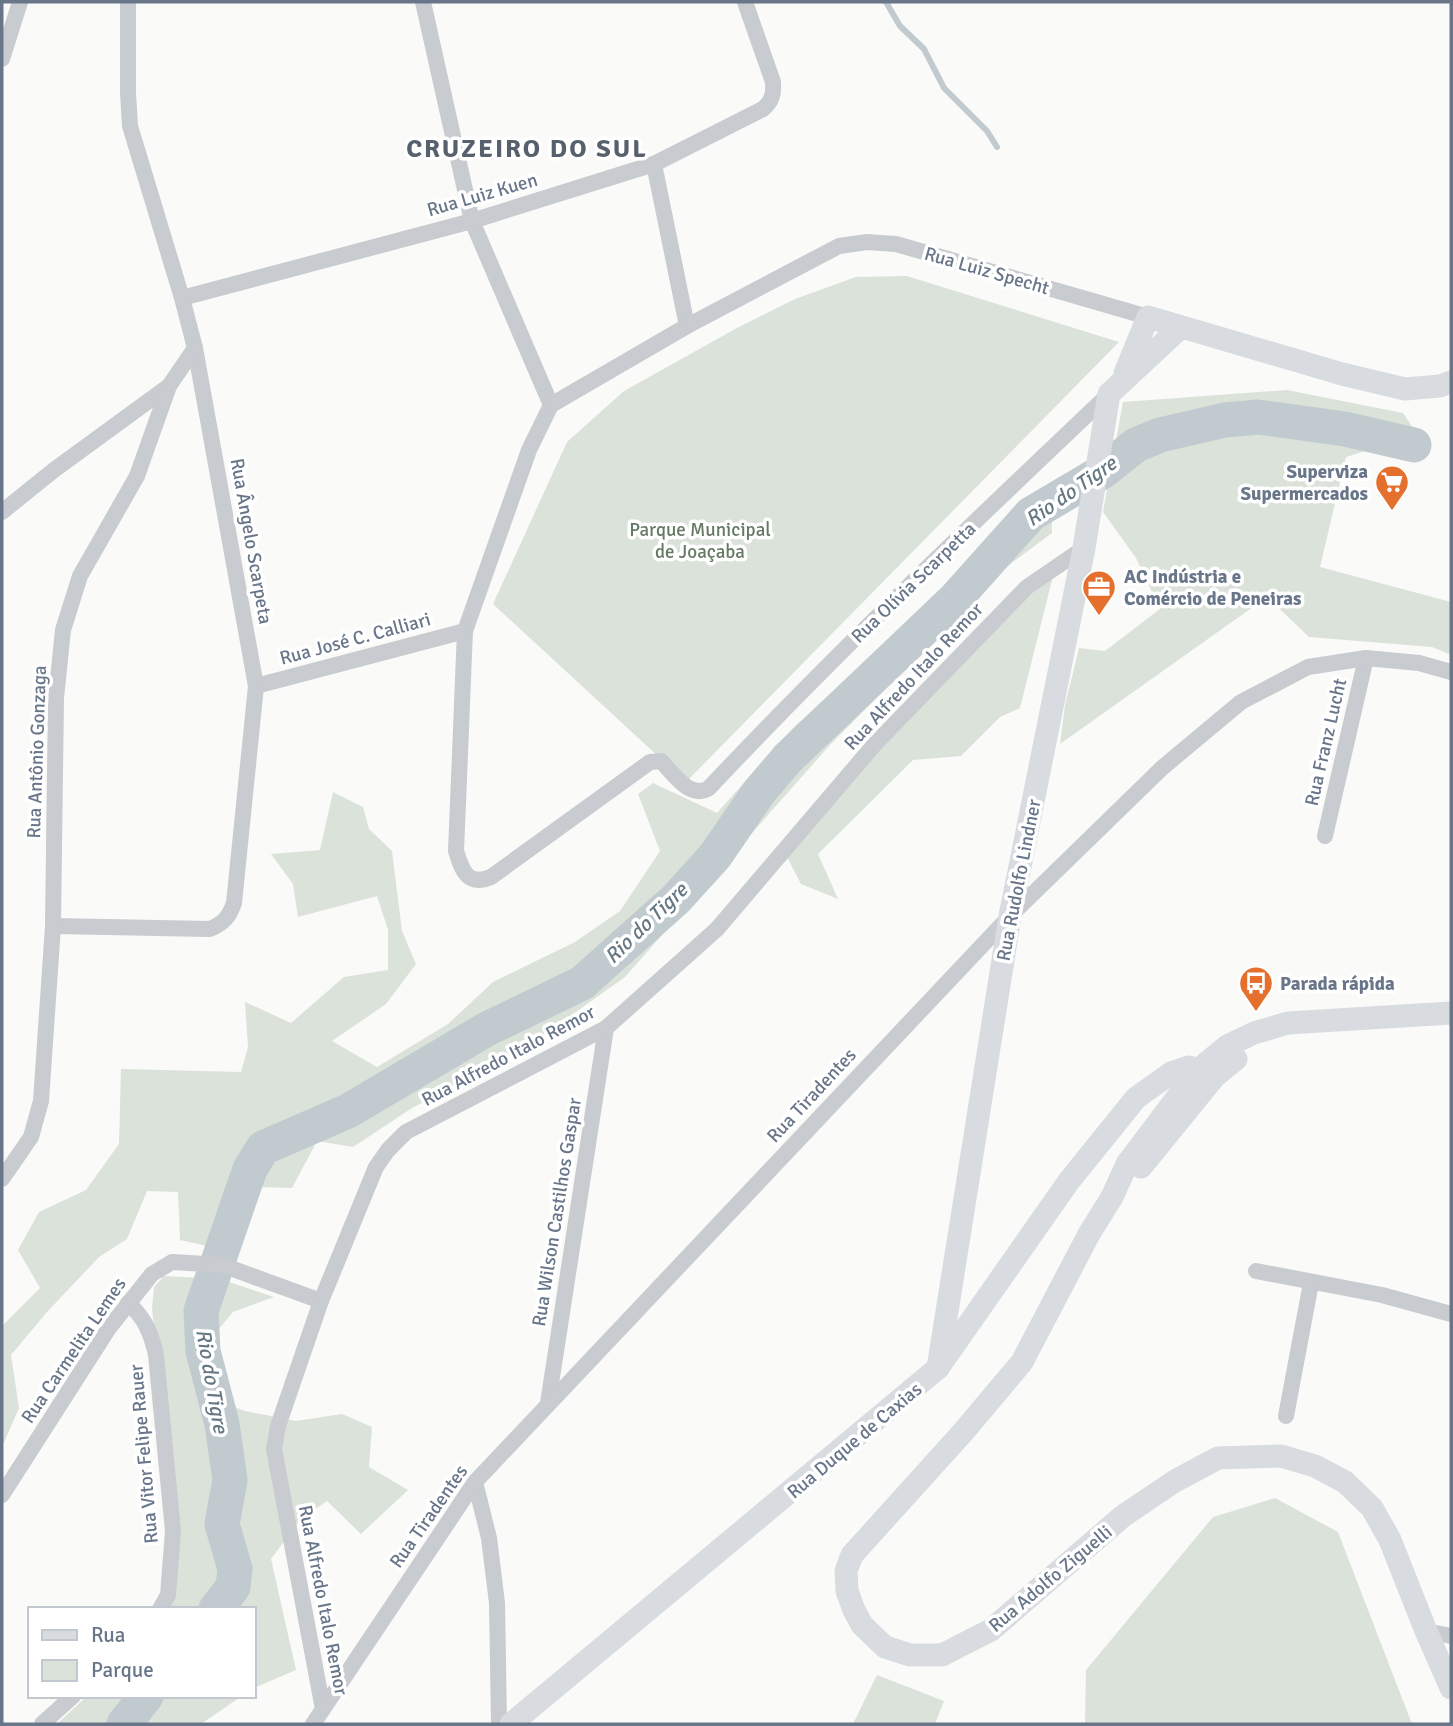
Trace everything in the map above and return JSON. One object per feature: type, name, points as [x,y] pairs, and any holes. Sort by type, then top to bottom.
[{"type":"street","points":[[2,59],[20,2]]},
{"type":"street","name":"Rua Ângelo Scarpeta","points":[[53,926],[210,929],[223,924],[234,903],[256,686],[195,348],[130,127],[128,2]]},
{"type":"street","points":[[423,2],[472,221],[551,405],[529,450],[465,631]]},
{"type":"street","name":"Rua Luiz Kuen","points":[[182,298],[472,221],[654,164],[763,109],[771,102],[773,82],[745,2]]},
{"type":"street","points":[[654,164],[687,326]]},
{"type":"street","name":"Rua Luiz Specht","points":[[551,405],[687,326],[839,246],[867,242],[896,244],[1342,374],[1405,389],[1440,386],[1451,382]]},
{"type":"street","name":"Rua Olívia Scarpetta","points":[[1116,387],[1148,317]]},
{"type":"street","name":"Rua Olívia Scarpetta","points":[[465,631],[456,851],[465,874],[473,880],[482,880],[491,877],[650,762],[661,761],[692,792],[702,793],[709,788],[769,724],[939,555],[1181,327]]},
{"type":"street","name":"Rua Antônio Gonzaga","points":[[2,1179],[30,1137],[41,1101],[53,926],[56,698],[63,630],[80,576],[137,476],[169,386],[195,348]]},
{"type":"street","points":[[2,512],[54,470],[169,386]]},
{"type":"street","name":"Rua Rudolfo Lindner","points":[[938,1368],[1010,916],[1090,517],[1105,425],[1116,387]]},
{"type":"street","name":"Rua Alfredo Italo Remor","points":[[323,1709],[274,1448],[278,1426],[321,1301],[376,1167],[406,1132],[606,1028],[717,929],[874,745],[1027,587],[1084,548]]},
{"type":"street","name":"Rua José C. Calliari","points":[[256,686],[465,631]]},
{"type":"street","name":"Rua Tiradentes","points":[[313,1724],[474,1482],[1010,916],[1162,768],[1241,702],[1308,667],[1366,658],[1419,663],[1451,672]]},
{"type":"street","name":"Rua Franz Lucht","points":[[1325,836],[1366,658]]},
{"type":"street","points":[[1194,1083],[1214,1076],[1256,1045],[1324,1021],[1451,1013]]},
{"type":"street","name":"Rua Wilson Castilhos Gaspar","points":[[548,1403],[606,1028]]},
{"type":"street","name":"Rua Duque de Caxias","points":[[511,1724],[938,1368],[1069,1181],[1136,1098],[1171,1073],[1189,1067],[1194,1083]]},
{"type":"street","name":"Rua Adolfo Ziguelli","points":[[1194,1083],[1135,1175],[1112,1197],[1089,1234],[1022,1362],[852,1555],[846,1571],[847,1591],[854,1610],[863,1625],[885,1647],[911,1655],[942,1655],[991,1630],[1123,1516],[1175,1481],[1218,1458],[1281,1456],[1315,1466],[1345,1482],[1372,1508],[1390,1540],[1451,1688]]},
{"type":"street","name":"Rua Carmelita Lemes","points":[[2,1495],[109,1328],[152,1274],[172,1262],[222,1265],[321,1301]]},
{"type":"street","points":[[1256,1271],[1382,1295],[1451,1314]]},
{"type":"street","points":[[1286,1416],[1311,1283]]},
{"type":"street","name":"Rua Vitor Felipe Rauer","points":[[128,1303],[140,1313],[150,1329],[156,1355],[173,1531],[168,1595],[161,1607]]},
{"type":"street","points":[[474,1482],[489,1538],[497,1603],[499,1724]]},
{"type":"street","points":[[1426,1631],[1451,1636]]},
{"type":"street","points":[[42,1724],[71,1698]]},
{"type":"green space","name":"Parque Municipal de Joaçaba","points":[[907,276],[1119,342],[686,782],[493,604],[567,442],[624,391],[795,299],[856,277]]},
{"type":"green space","points":[[1287,390],[1403,413],[1417,434],[1346,457],[1320,567],[1451,602],[1451,655],[1432,647],[1309,637],[1267,597],[1060,744],[1065,705],[1079,648],[1105,651],[1160,609],[1136,558],[1103,512],[1123,402]]},
{"type":"green space","points":[[1051,489],[1052,533],[1005,568],[829,746],[625,977],[514,1056],[412,1108],[353,1147],[317,1141],[292,1188],[258,1187],[230,1251],[180,1240],[178,1192],[147,1191],[127,1239],[99,1257],[11,1355],[19,1408],[2,1447],[2,1326],[40,1288],[18,1250],[39,1212],[86,1190],[119,1144],[121,1069],[241,1072],[248,1047],[245,1002],[291,1023],[344,977],[388,970],[388,930],[377,896],[298,917],[293,884],[271,854],[320,850],[333,792],[363,807],[369,829],[392,851],[402,931],[416,964],[386,1004],[332,1041],[377,1067],[448,1024],[493,982],[575,942],[620,911],[660,851],[638,794],[653,783],[717,813],[792,729]]},
{"type":"green space","points":[[1054,572],[1020,708],[1000,717],[961,756],[913,760],[818,854],[838,899],[801,884],[786,855],[900,720]]},
{"type":"green space","points":[[164,1276],[220,1279],[274,1297],[233,1312],[213,1336],[221,1402],[245,1411],[296,1421],[342,1414],[372,1427],[369,1467],[408,1490],[361,1534],[327,1501],[300,1520],[271,1559],[296,1670],[256,1687],[256,1607],[166,1607],[165,1438],[152,1308],[154,1287]]},
{"type":"green space","points":[[1275,1498],[1338,1532],[1412,1724],[1085,1724],[1086,1670],[1213,1517]]},
{"type":"green space","points":[[877,1675],[944,1701],[935,1724],[853,1724]]},
{"type":"green space","points":[[85,1698],[239,1698],[201,1724],[57,1724]]},
{"type":"waterway","points":[[886,2],[900,26],[924,49],[944,88],[987,131],[997,147]]},
{"type":"waterway","name":"Rio do Tigre","points":[[218,1607],[233,1587],[235,1569],[222,1524],[230,1480],[222,1424],[203,1351],[201,1311],[250,1169],[263,1148],[348,1111],[487,1029],[582,983],[676,899],[715,856],[759,792],[788,758],[955,599],[1031,514],[1102,472],[1136,445],[1160,435],[1225,420],[1258,417],[1345,429],[1414,445]]},
{"type":"waterway","name":"Rio do Tigre","points":[[124,1724],[144,1698]]},
{"type":"place","name":"Superviza Supermercados","points":[[1392,512]]},
{"type":"place","name":"AC Indústria e Comércio de Peneiras","points":[[1099,617]]},
{"type":"place","name":"Parada rápida","points":[[1256,1013]]},
{"type":"district","name":"CRUZEIRO DO SUL","points":[[527,148]]}]
